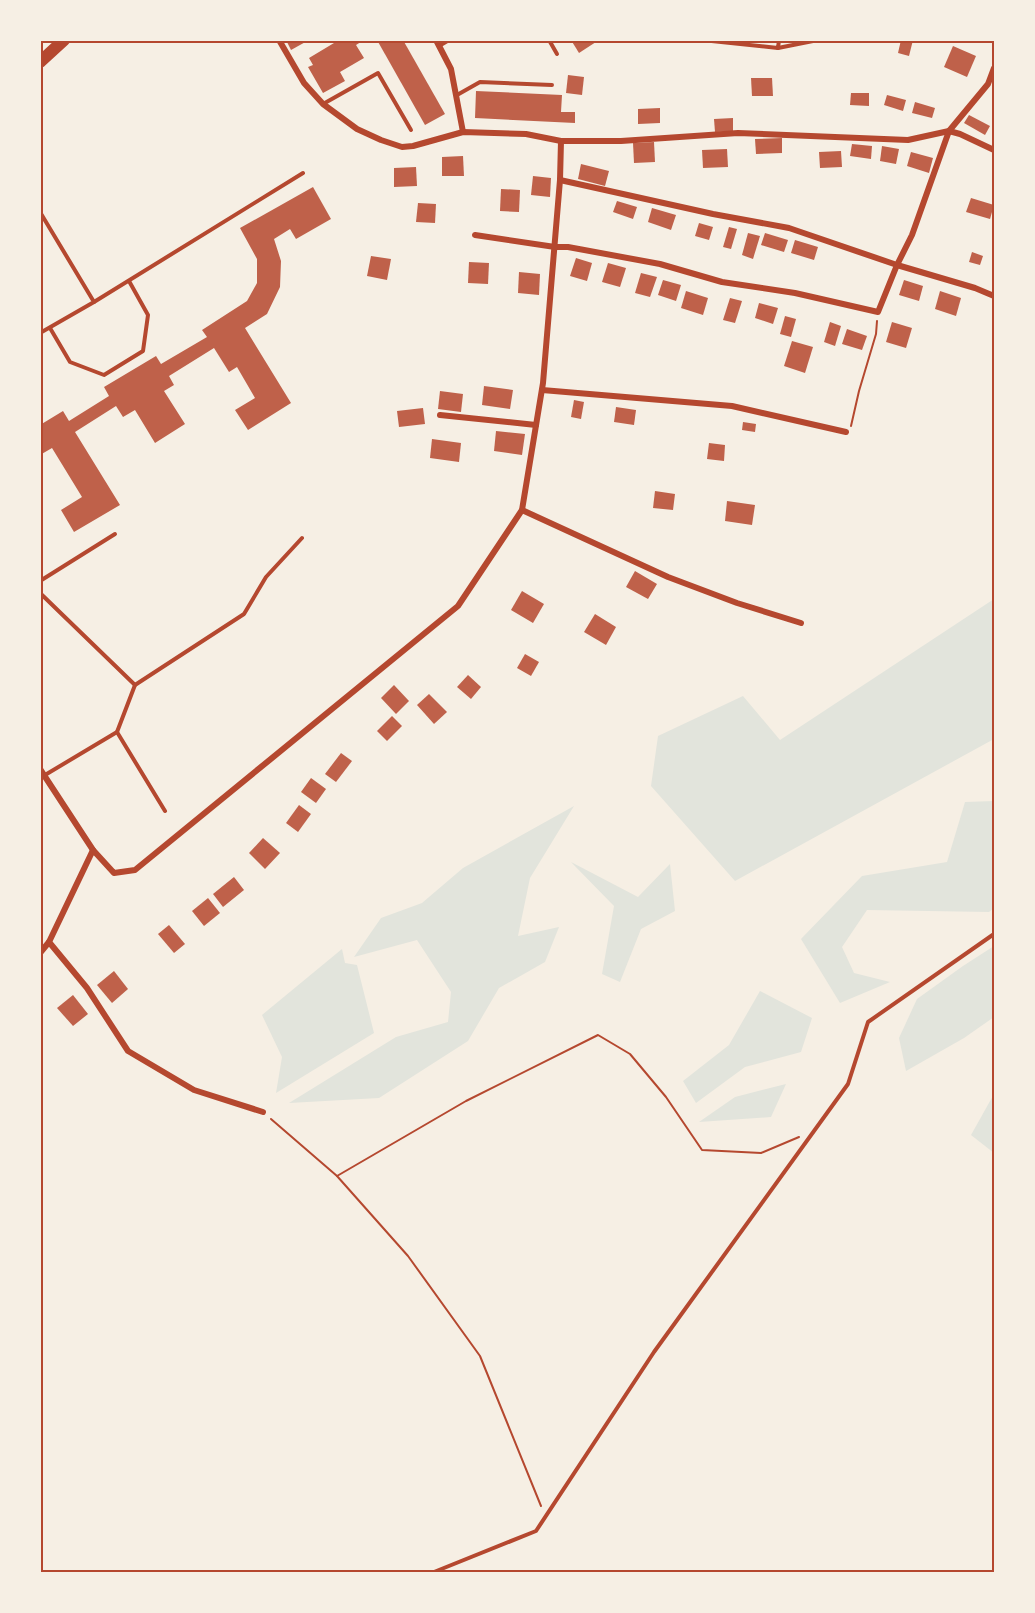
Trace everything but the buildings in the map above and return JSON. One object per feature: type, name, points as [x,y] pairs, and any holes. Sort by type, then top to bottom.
[{"type":"main road","points":[[40,62],[64,40]]},
{"type":"street","points":[[279,40],[304,83],[323,104],[357,129],[402,147],[463,132],[526,134],[561,141],[621,141],[738,133],[908,140],[949,131],[994,150]]},
{"type":"street","points":[[438,43],[451,69],[463,132]]},
{"type":"street","points":[[475,235],[555,248],[568,247],[660,264],[722,282],[795,293],[878,312],[912,235],[949,131],[988,84],[994,68]]},
{"type":"street","points":[[40,768],[93,850],[114,873],[135,870],[458,606],[522,510],[542,390],[555,248],[561,141]]},
{"type":"street","points":[[560,180],[712,214],[789,228],[994,296]]},
{"type":"street","points":[[542,390],[732,406],[846,432]]},
{"type":"street","points":[[440,415],[536,425]]},
{"type":"street","points":[[522,510],[668,577],[737,603],[801,623]]},
{"type":"street","points":[[40,953],[49,942],[93,850]]},
{"type":"street","points":[[49,942],[87,988],[128,1051],[194,1090],[263,1112]]},
{"type":"lane","points":[[438,43],[449,40]]},
{"type":"lane","points":[[549,40],[557,54]]},
{"type":"lane","points":[[702,40],[778,48],[818,40]]},
{"type":"lane","points":[[778,48],[779,40]]},
{"type":"lane","points":[[323,104],[378,73],[411,130]]},
{"type":"lane","points":[[457,95],[480,82],[552,86]]},
{"type":"lane","points":[[40,333],[129,281],[303,173]]},
{"type":"lane","points":[[40,212],[94,302]]},
{"type":"lane","points":[[50,328],[70,362],[104,375],[143,351],[148,315],[129,281]]},
{"type":"lane","points":[[40,581],[115,534]]},
{"type":"lane","points":[[45,775],[117,732],[135,685],[244,614],[266,577],[302,538]]},
{"type":"lane","points":[[40,593],[135,685]]},
{"type":"lane","points":[[117,732],[165,811]]},
{"type":"lane","points":[[434,1572],[536,1531],[654,1352],[848,1084],[868,1022],[994,934]]},
{"type":"path","points":[[846,432],[853,424],[859,391],[876,334],[878,312]]},
{"type":"path","points":[[337,1176],[466,1101],[598,1035],[630,1054],[666,1097],[702,1150],[762,1153],[814,1131]]},
{"type":"path","points":[[263,1112],[337,1176],[408,1256],[480,1356],[545,1517]]},
{"type":"shaded area","points":[[994,599],[994,739],[735,881],[651,786],[658,736],[743,696],[780,740]]},
{"type":"shaded area","points":[[994,801],[994,908],[989,912],[867,910],[842,947],[854,973],[890,982],[840,1003],[801,939],[862,876],[947,862],[965,802]]},
{"type":"shaded area","points":[[574,806],[530,878],[518,936],[559,927],[545,962],[499,988],[468,1041],[379,1098],[289,1103],[396,1037],[448,1022],[451,992],[417,940],[354,957],[381,918],[422,903],[463,868]]},
{"type":"shaded area","points":[[571,862],[638,897],[670,864],[675,911],[641,929],[620,982],[602,974],[614,906]]},
{"type":"shaded area","points":[[994,946],[994,1017],[964,1038],[906,1071],[899,1038],[917,999]]},
{"type":"shaded area","points":[[342,949],[345,963],[357,965],[374,1033],[276,1093],[282,1057],[262,1015]]},
{"type":"shaded area","points":[[760,991],[812,1018],[801,1052],[745,1067],[696,1103],[683,1081],[729,1045]]},
{"type":"shaded area","points":[[786,1084],[771,1117],[699,1122],[735,1097]]},
{"type":"shaded area","points":[[994,1094],[994,1153],[971,1135]]}]
